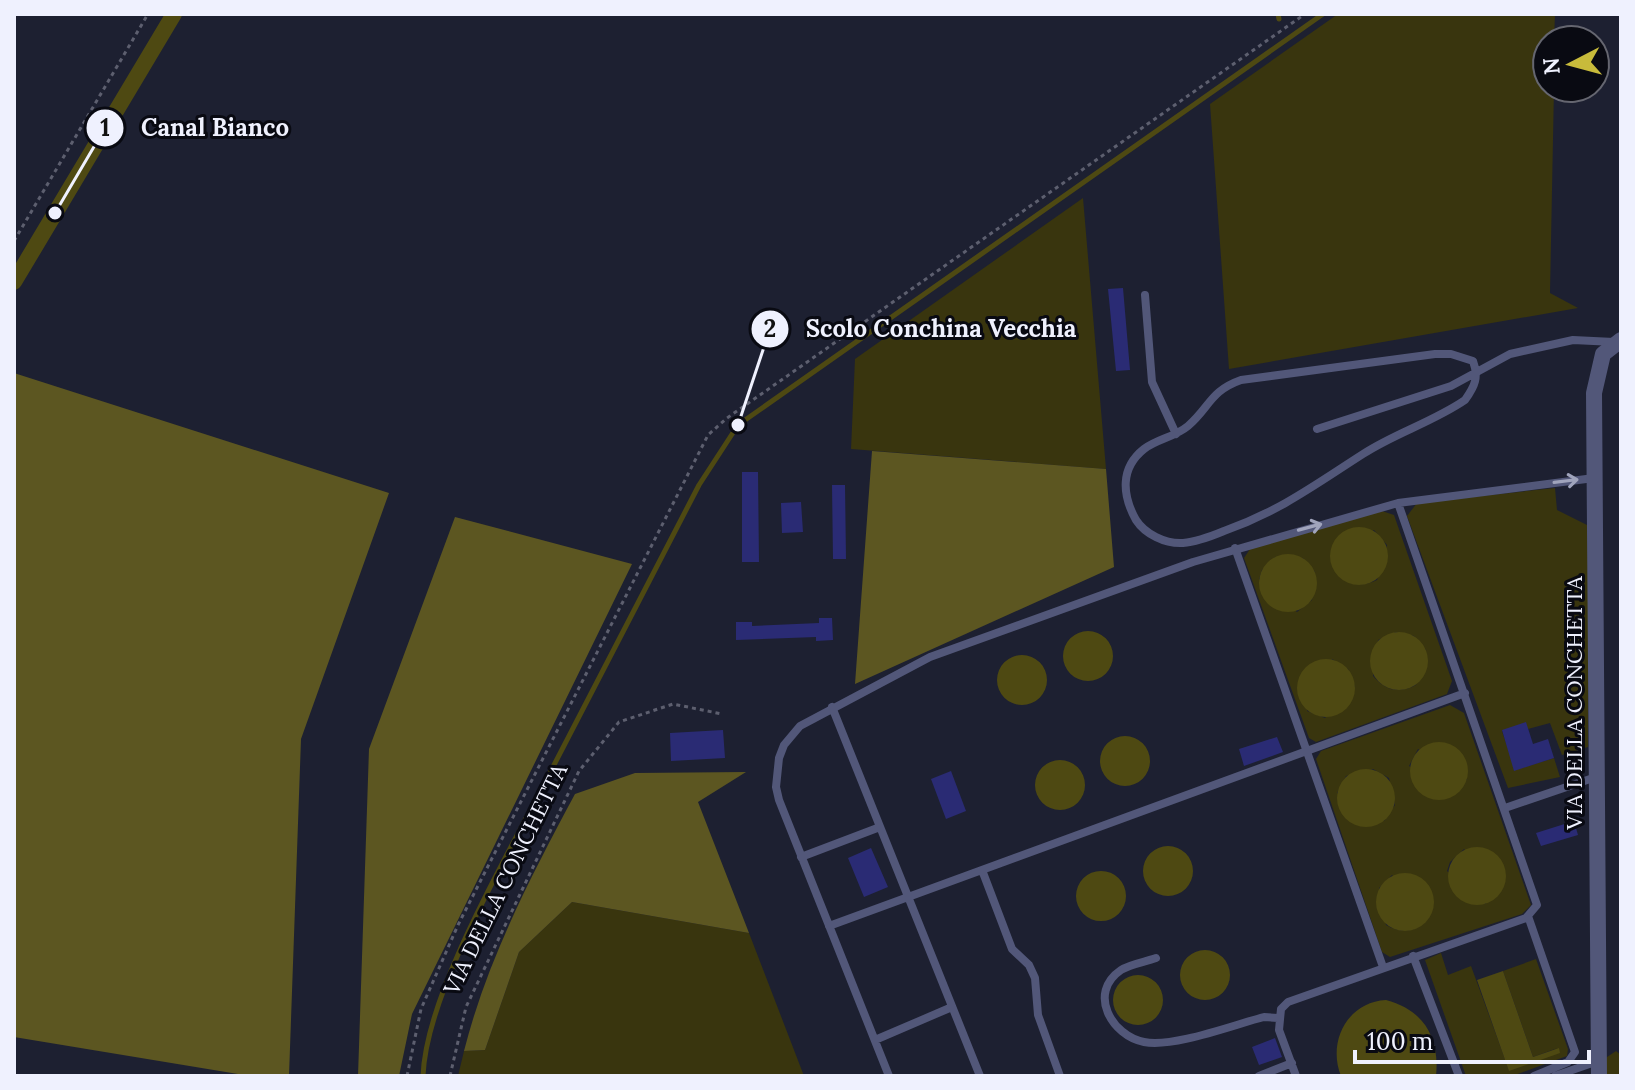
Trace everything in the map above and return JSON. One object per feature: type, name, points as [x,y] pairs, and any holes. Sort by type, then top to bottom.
[{"type":"street","name":"VIA DELLA CONCHETTA","points":[[1599,1068],[1595,381],[1599,361],[1618,341]]},
{"type":"lane","points":[[1145,295],[1152,382],[1176,434]]},
{"type":"lane","points":[[1317,429],[1451,386],[1510,354],[1555,342],[1618,341]]},
{"type":"lane","points":[[1435,354],[1464,356],[1473,361],[1478,373],[1475,387],[1465,400],[1362,455],[1299,498],[1259,518],[1182,543],[1160,540],[1142,528],[1125,492],[1126,471],[1144,449],[1176,434],[1195,420],[1221,387],[1241,380],[1435,354]]},
{"type":"lane","points":[[889,1076],[776,787],[779,758],[784,745],[800,726],[930,657],[1235,548],[1398,503],[1594,478]]},
{"type":"lane","points":[[1296,1076],[1278,1018],[1281,1009],[1299,996],[1528,916],[1537,905],[1398,503]]},
{"type":"lane","points":[[1235,548],[1309,750],[1383,967]]},
{"type":"lane","points":[[829,926],[1465,693]]},
{"type":"lane","points":[[832,707],[980,1076]]},
{"type":"lane","points":[[1505,808],[1596,777]]},
{"type":"lane","points":[[801,857],[880,827]]},
{"type":"lane","points":[[982,870],[1012,949],[1029,965],[1035,978],[1038,1015],[1059,1076]]},
{"type":"lane","points":[[1528,916],[1575,1052],[1568,1062],[1534,1076]]},
{"type":"lane","points":[[1413,956],[1459,1076]]},
{"type":"lane","points":[[1156,958],[1121,970],[1110,981],[1104,999],[1109,1019],[1125,1037],[1147,1043],[1264,1017],[1278,1018]]},
{"type":"lane","points":[[875,1040],[952,1007]]},
{"type":"lane","points":[[1259,1076],[1292,1063]]},
{"type":"lane","points":[[1555,1076],[1599,1068]]},
{"type":"path","points":[[14,241],[148,14]]},
{"type":"path","points":[[407,1076],[421,1009],[458,925],[708,435],[727,418],[1305,14]]},
{"type":"path","name":"VIA DELLA CONCHETTA","points":[[450,1076],[466,1007],[579,771],[619,722],[673,704],[722,714]]},
{"type":"shaded area","points":[[1338,14],[1555,14],[1555,24],[1531,24],[1531,104],[1554,104],[1550,293],[1578,308],[1229,369],[1210,104]]},
{"type":"shaded area","points":[[1083,198],[1106,469],[851,449],[855,359]]},
{"type":"shaded area","points":[[14,373],[389,493],[301,739],[289,1076],[250,1076],[14,1037]]},
{"type":"shaded area","points":[[872,451],[1106,469],[1114,567],[855,684]]},
{"type":"shaded area","points":[[1555,488],[1557,510],[1589,526],[1588,747],[1562,755],[1550,723],[1528,729],[1525,723],[1502,731],[1515,770],[1554,758],[1560,777],[1508,788],[1407,516],[1417,503]]},
{"type":"shaded area","points":[[1382,511],[1394,515],[1452,681],[1447,694],[1316,742],[1309,738],[1244,558],[1252,546]],"holes":[[[1374,530],[1387,545],[1377,580],[1370,583],[1356,584],[1343,579],[1331,561]],[[1275,557],[1303,558],[1315,572],[1312,600],[1297,612],[1259,579],[1262,570]],[[1396,632],[1414,636],[1426,650],[1416,685],[1393,690],[1373,676],[1378,640]],[[1332,659],[1348,669],[1355,687],[1325,718],[1307,711]]]},
{"type":"shaded area","points":[[455,517],[632,564],[412,1014],[399,1076],[358,1076],[369,749]]},
{"type":"shaded area","points":[[1359,527],[1380,535],[1388,556],[1380,577],[1359,585],[1338,577],[1330,556],[1338,535]]},
{"type":"shaded area","points":[[1288,554],[1309,562],[1317,583],[1309,604],[1288,612],[1267,604],[1259,583],[1267,562]]},
{"type":"shaded area","points":[[1088,631],[1106,638],[1113,656],[1106,674],[1088,681],[1070,674],[1063,656],[1070,638]]},
{"type":"shaded area","points":[[1399,632],[1420,640],[1428,661],[1420,682],[1399,690],[1378,682],[1370,661],[1378,640]]},
{"type":"shaded area","points":[[1022,655],[1040,662],[1047,680],[1040,698],[1022,705],[1004,698],[997,680],[1004,662]]},
{"type":"shaded area","points":[[1326,659],[1347,667],[1355,688],[1347,709],[1326,717],[1305,709],[1297,688],[1305,667]]},
{"type":"shaded area","points":[[1450,705],[1464,713],[1531,905],[1522,914],[1390,957],[1382,952],[1316,759],[1321,751]],"holes":[[[1418,749],[1467,779],[1456,794],[1409,766]],[[1373,769],[1389,778],[1395,805],[1384,821],[1337,793],[1346,776]],[[1464,849],[1501,892],[1485,904],[1447,871],[1450,862]],[[1392,875],[1429,918],[1419,927],[1409,930],[1386,925],[1379,888]]]},
{"type":"shaded area","points":[[1125,736],[1143,743],[1150,761],[1143,779],[1125,786],[1107,779],[1100,761],[1107,743]]},
{"type":"shaded area","points":[[1439,742],[1460,750],[1468,771],[1460,792],[1439,800],[1418,792],[1410,771],[1418,750]]},
{"type":"shaded area","points":[[1060,760],[1078,767],[1085,785],[1078,803],[1060,810],[1042,803],[1035,785],[1042,767]]},
{"type":"shaded area","points":[[1366,769],[1387,777],[1395,798],[1387,819],[1366,827],[1345,819],[1337,798],[1345,777]]},
{"type":"shaded area","points":[[746,772],[698,802],[749,933],[572,902],[519,952],[485,1050],[464,1051],[498,951],[575,794],[635,773]]},
{"type":"shaded area","points":[[1168,846],[1186,853],[1193,871],[1186,889],[1168,896],[1150,889],[1143,871],[1150,853]]},
{"type":"shaded area","points":[[1477,847],[1498,855],[1506,876],[1498,897],[1477,905],[1456,897],[1448,876],[1456,855]]},
{"type":"shaded area","points":[[1101,871],[1119,878],[1126,896],[1119,914],[1101,921],[1083,914],[1076,896],[1083,878]]},
{"type":"shaded area","points":[[1405,873],[1426,881],[1434,902],[1426,923],[1405,931],[1384,923],[1376,902],[1384,881]]},
{"type":"shaded area","points":[[572,902],[749,933],[804,1076],[458,1076],[464,1051],[485,1050],[519,952]]},
{"type":"shaded area","points":[[1205,950],[1223,957],[1230,975],[1223,993],[1205,1000],[1187,993],[1180,975],[1187,957]]},
{"type":"shaded area","points":[[1441,953],[1448,975],[1471,966],[1509,1070],[1558,1048],[1533,1057],[1503,971],[1536,959],[1568,1049],[1567,1056],[1512,1076],[1466,1076],[1425,960]]},
{"type":"shaded area","points":[[1503,971],[1533,1057],[1559,1048],[1560,1053],[1509,1071],[1477,980]]},
{"type":"shaded area","points":[[1138,975],[1156,982],[1163,1000],[1156,1018],[1138,1025],[1120,1018],[1113,1000],[1120,982]]},
{"type":"shaded area","points":[[1386,1000],[1410,1011],[1427,1028],[1435,1050],[1436,1076],[1341,1076],[1337,1050],[1344,1026],[1361,1008]]},
{"type":"shaded area","points":[[1616,1051],[1621,1055],[1621,1076],[1605,1076],[1604,1059]]},
{"type":"building","points":[[1123,288],[1130,370],[1116,371],[1108,289]]},
{"type":"building","points":[[742,472],[758,472],[759,562],[742,562]]},
{"type":"building","points":[[832,485],[845,485],[846,559],[833,559]]},
{"type":"building","points":[[801,502],[803,532],[782,533],[781,503]]},
{"type":"building","points":[[819,618],[832,618],[833,640],[816,641],[816,637],[736,640],[736,622],[752,622],[752,626],[819,623]]},
{"type":"building","points":[[1526,722],[1533,744],[1548,739],[1554,758],[1514,771],[1502,730]]},
{"type":"building","points":[[723,730],[725,758],[671,761],[670,733]]},
{"type":"building","points":[[1277,737],[1283,752],[1244,766],[1239,749]]},
{"type":"building","points":[[951,771],[966,811],[946,819],[931,779]]},
{"type":"building","points":[[1574,821],[1578,835],[1541,846],[1536,833]]},
{"type":"building","points":[[871,848],[888,887],[864,897],[848,858]]},
{"type":"building","points":[[1275,1038],[1282,1057],[1259,1065],[1252,1047]]},
{"type":"waterway","points":[[14,282],[174,14]]},
{"type":"waterway","points":[[1278,14],[1279,19]]},
{"type":"waterway","points":[[423,1076],[427,1044],[437,1008],[468,931],[699,485],[738,425],[1323,14]]},
{"type":"place","name":"Canal Bianco","points":[[55,213]]},
{"type":"place","name":"Scolo Conchina Vecchia","points":[[738,425]]}]
